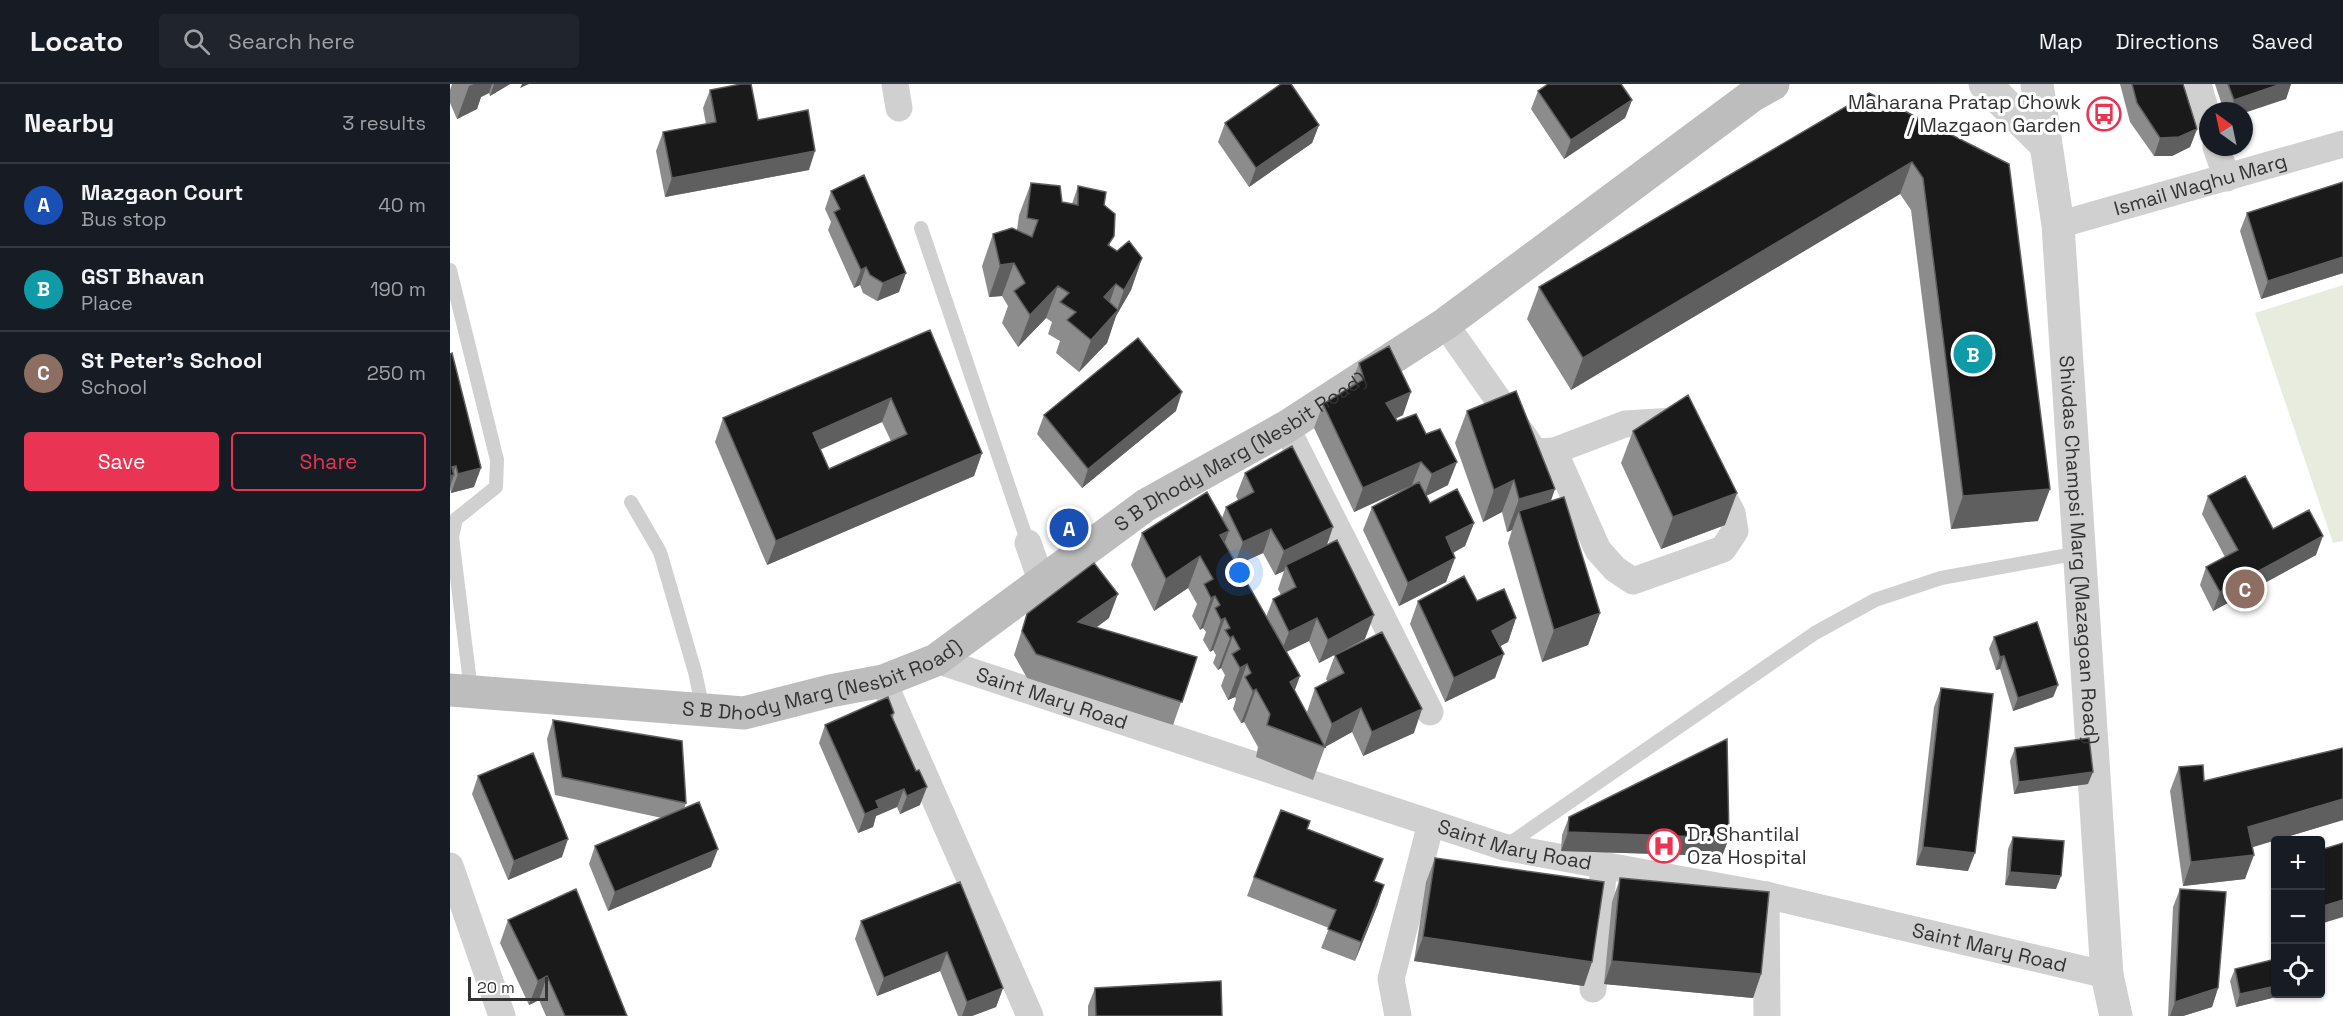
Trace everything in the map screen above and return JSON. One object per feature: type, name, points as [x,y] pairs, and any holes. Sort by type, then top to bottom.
[{"type":"main road","name":"S B Dhody Marg (Nesbit Road)","points":[[461,690],[744,713],[830,691],[883,681],[936,660],[1041,580],[1146,505],[1286,427],[1445,324],[1753,95],[1773,84]]},
{"type":"street","points":[[1985,84],[2044,143]]},
{"type":"street","name":"Shivdas Champsi Marg (Mazagoan Road)","points":[[2037,84],[2058,225],[2107,975],[2116,1016]]},
{"type":"street","points":[[2198,84],[2203,102]]},
{"type":"street","name":"Ismail Waghu Marg","points":[[2058,225],[2343,144]]},
{"type":"street","points":[[2219,156],[2227,178]]},
{"type":"street","points":[[1445,324],[1535,452],[1554,452],[1625,424],[1653,420],[1674,421],[1691,434],[1732,513],[1735,531],[1723,549],[1633,580],[1616,569],[1598,550],[1554,452]]},
{"type":"street","points":[[1286,427],[1430,712]]},
{"type":"street","points":[[1028,543],[1041,580]]},
{"type":"street","name":"Saint Mary Road","points":[[936,660],[1504,847],[1766,895],[2107,975]]},
{"type":"street","points":[[883,681],[1030,1016]]},
{"type":"street","points":[[1398,1016],[1391,979],[1431,823]]},
{"type":"street","points":[[1593,989],[1604,865]]},
{"type":"street","points":[[450,866],[502,1016]]},
{"type":"street","points":[[1766,895],[1767,1016]]},
{"type":"lane","points":[[921,228],[1028,543]]},
{"type":"lane","points":[[450,270],[497,460],[496,487],[456,519],[452,537],[461,690]]},
{"type":"lane","points":[[630,502],[660,552],[696,672],[703,710]]},
{"type":"lane","points":[[1504,847],[1815,633],[1875,600],[1941,578],[2079,553]]},
{"type":"shaded area","points":[[2343,285],[2343,541],[2333,543],[2255,313]]},
{"type":"building","points":[[751,84],[758,120],[808,110],[815,151],[672,178],[663,132],[716,122],[710,90]]},
{"type":"building","points":[[1281,84],[1291,84],[1319,125],[1256,168],[1225,123]]},
{"type":"building","points":[[1548,84],[1621,84],[1632,100],[1571,140],[1538,91]]},
{"type":"building","points":[[2132,84],[2183,84],[2197,129],[2179,137],[2160,138],[2137,103]]},
{"type":"building","points":[[2228,84],[2281,84],[2234,100]]},
{"type":"building","points":[[1869,93],[2009,164],[2050,489],[1963,496],[1923,178],[1912,162],[1583,358],[1539,287]]},
{"type":"building","points":[[864,175],[906,273],[883,283],[870,275],[866,267],[861,270],[834,212],[840,209],[831,191]]},
{"type":"building","points":[[2343,182],[2343,257],[2268,281],[2247,213]]},
{"type":"building","points":[[1031,183],[1060,186],[1062,202],[1078,205],[1078,186],[1106,192],[1104,205],[1115,214],[1114,236],[1108,245],[1117,251],[1129,241],[1142,258],[1124,290],[1116,284],[1104,297],[1118,310],[1091,340],[1067,320],[1076,312],[1060,302],[1069,293],[1058,286],[1030,315],[1014,291],[1025,283],[1014,263],[1000,265],[993,234],[1012,228],[1032,237],[1038,220],[1027,218]]},
{"type":"building","points":[[930,330],[982,453],[776,541],[723,418]],"holes":[[[891,398],[907,434],[829,469],[813,433]]]},
{"type":"building","points":[[1138,338],[1182,392],[1088,469],[1044,415]]},
{"type":"building","points":[[1389,346],[1411,392],[1386,403],[1397,421],[1416,414],[1426,434],[1440,429],[1457,462],[1432,474],[1421,462],[1363,488],[1323,404],[1364,379],[1359,363]]},
{"type":"building","points":[[452,353],[481,468],[458,474],[456,466],[452,467],[454,475],[450,476],[450,354]]},
{"type":"building","points":[[1516,391],[1555,489],[1519,499],[1514,480],[1494,490],[1467,411]]},
{"type":"building","points":[[1688,395],[1737,493],[1673,517],[1633,431]]},
{"type":"building","points":[[1292,446],[1333,527],[1284,551],[1271,529],[1243,542],[1226,507],[1254,492],[1245,473]]},
{"type":"building","points":[[2245,476],[2273,529],[2309,510],[2323,536],[2220,592],[2206,567],[2238,550],[2208,496]]},
{"type":"building","points":[[1419,482],[1430,503],[1457,489],[1474,523],[1446,537],[1455,558],[1408,583],[1372,507]]},
{"type":"building","points":[[1207,492],[1229,531],[1220,535],[1300,676],[1290,682],[1325,747],[1267,725],[1270,714],[1256,689],[1253,691],[1245,677],[1251,673],[1247,664],[1240,668],[1232,654],[1240,649],[1233,636],[1230,638],[1225,630],[1230,628],[1225,618],[1221,620],[1215,608],[1220,605],[1215,596],[1211,598],[1204,584],[1213,579],[1200,556],[1166,579],[1142,533]]},
{"type":"building","points":[[1564,497],[1600,613],[1554,630],[1519,511]]},
{"type":"building","points":[[1337,540],[1374,615],[1328,640],[1317,618],[1289,632],[1273,599],[1296,587],[1286,565]]},
{"type":"building","points":[[1094,563],[1118,594],[1078,622],[1197,657],[1182,702],[1036,654],[1022,631],[1027,614]]},
{"type":"building","points":[[1464,576],[1477,601],[1504,589],[1516,618],[1492,631],[1504,654],[1454,678],[1418,601]]},
{"type":"building","points":[[2037,622],[2058,685],[2018,698],[2004,656],[2000,657],[1994,637]]},
{"type":"building","points":[[1382,632],[1422,709],[1372,732],[1361,708],[1332,724],[1315,688],[1344,673],[1335,655]]},
{"type":"building","points":[[1941,688],[1993,694],[1975,853],[1923,847]]},
{"type":"building","points":[[888,697],[894,713],[891,715],[916,771],[919,770],[927,787],[907,796],[904,789],[876,801],[879,808],[865,814],[825,725]]},
{"type":"building","points":[[553,720],[682,741],[686,803],[562,777]]},
{"type":"building","points":[[2089,738],[2093,772],[2019,782],[2015,748]]},
{"type":"building","points":[[1727,739],[1729,838],[1568,832],[1569,817]]},
{"type":"building","points":[[2343,748],[2343,799],[2248,827],[2254,855],[2191,862],[2179,767],[2203,765],[2204,781]]},
{"type":"building","points":[[533,753],[568,839],[514,861],[478,776]]},
{"type":"building","points":[[699,802],[718,849],[615,892],[595,846]]},
{"type":"building","points":[[1281,810],[1310,821],[1307,829],[1383,859],[1374,881],[1384,885],[1361,942],[1328,929],[1336,910],[1254,877]]},
{"type":"building","points":[[2013,837],[2064,841],[2061,876],[2010,872]]},
{"type":"building","points":[[2343,843],[2343,900],[2325,905],[2325,890],[2325,848]]},
{"type":"building","points":[[1435,858],[1604,882],[1592,962],[1423,937]]},
{"type":"building","points":[[1620,878],[1769,892],[1761,974],[1612,961]]},
{"type":"building","points":[[960,882],[1003,988],[967,1002],[947,952],[884,978],[861,921]]},
{"type":"building","points":[[576,889],[627,1016],[565,1016],[547,976],[538,981],[508,920]]},
{"type":"building","points":[[2180,889],[2226,892],[2218,988],[2175,1002]]},
{"type":"building","points":[[2271,960],[2271,987],[2240,994],[2235,969]]},
{"type":"building","points":[[1221,981],[1222,1016],[1096,1016],[1095,988]]},
{"type":"place","name":"Maharana Pratap Chowk / Mazgaon Garden","points":[[2104,114]]},
{"type":"place","name":"GST Bhavan","points":[[1973,354]]},
{"type":"place","name":"Mazgaon Court","points":[[1069,528]]},
{"type":"place","name":"St Peter's School","points":[[2245,589]]},
{"type":"place","name":"Dr. Shantilal Oza Hospital","points":[[1664,846]]}]
